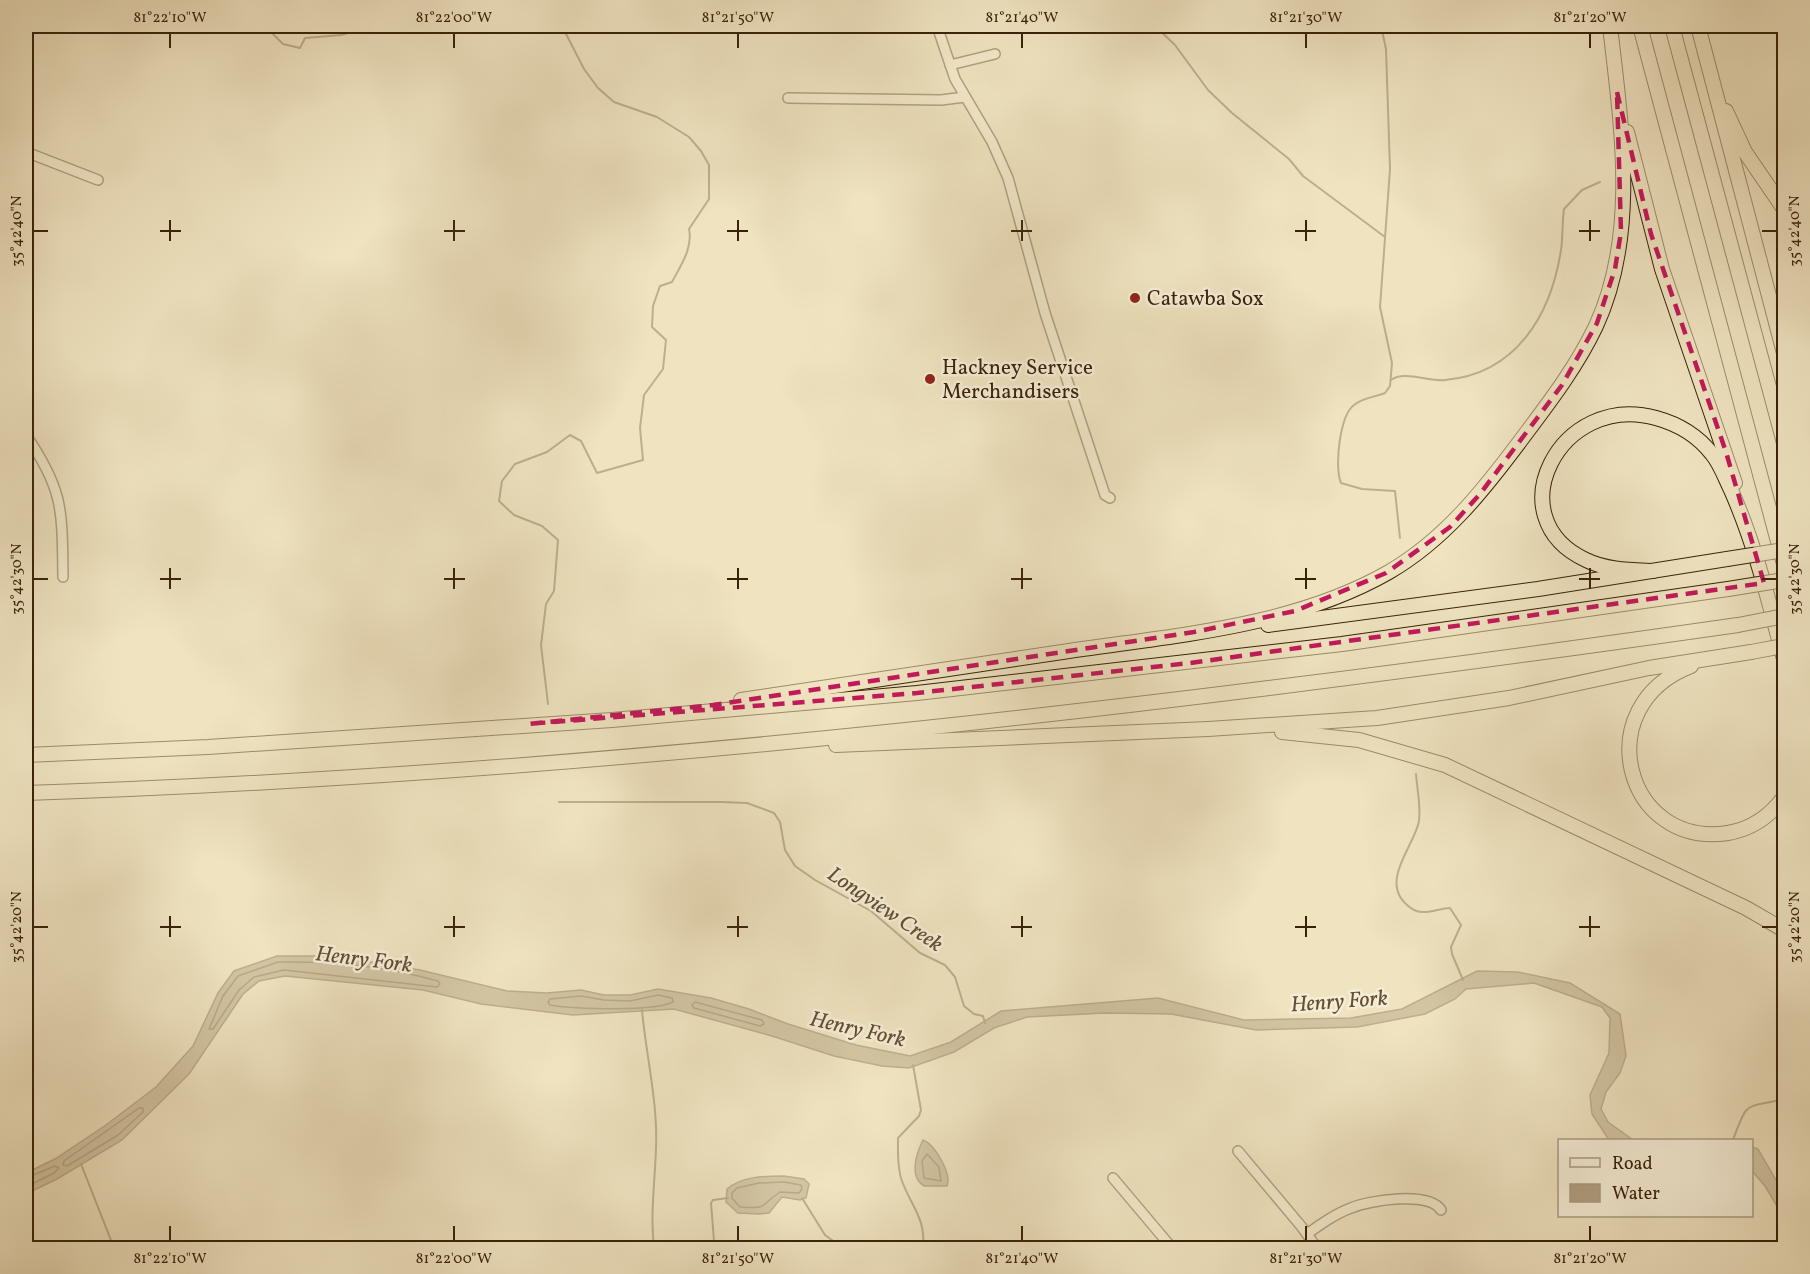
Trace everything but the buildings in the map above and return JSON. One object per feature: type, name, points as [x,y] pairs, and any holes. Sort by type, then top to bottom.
[{"type":"highway","points":[[1194,632],[1311,606],[1386,573],[1450,527],[1497,473],[1580,357],[1608,294],[1617,259],[1622,216],[1617,92],[1610,26]]},
{"type":"highway","points":[[1640,26],[1785,564]]},
{"type":"highway","points":[[1672,26],[1785,443]]},
{"type":"highway","points":[[1698,26],[1737,136],[1759,176],[1785,209]]},
{"type":"highway","points":[[1698,26],[1785,353]]},
{"type":"highway","points":[[1617,92],[1651,234],[1726,452],[1785,659]]},
{"type":"highway","points":[[1653,571],[1620,569],[1588,561],[1566,548],[1548,520],[1543,491],[1547,468],[1566,440],[1592,423],[1617,416],[1643,415],[1666,420],[1691,433],[1718,462],[1747,531]]},
{"type":"highway","points":[[528,724],[713,705],[1194,632],[1445,602],[1785,550]]},
{"type":"highway","points":[[26,755],[300,741],[612,720],[917,693],[1353,643],[1785,579]]},
{"type":"highway","points":[[26,793],[502,765],[784,742],[1233,695],[1738,625],[1785,616]]},
{"type":"highway","points":[[784,742],[806,746],[1208,729],[1420,713],[1509,698],[1717,656],[1785,646]]},
{"type":"highway","points":[[1717,656],[1672,675],[1650,693],[1641,705],[1634,719],[1629,743],[1630,760],[1637,784],[1646,799],[1661,815],[1682,828],[1705,834],[1736,832],[1749,827],[1768,815],[1785,797]]},
{"type":"highway","points":[[1208,729],[1346,738],[1425,758],[1496,788],[1746,908],[1785,930]]},
{"type":"street","points":[[937,26],[950,65],[965,97],[992,142],[1008,178],[1045,313],[1105,495],[1110,498]]},
{"type":"street","points":[[950,65],[995,54]]},
{"type":"street","points":[[788,98],[941,100],[965,97]]},
{"type":"street","points":[[26,152],[98,180]]},
{"type":"street","points":[[26,435],[47,467],[57,489],[61,509],[63,576]]},
{"type":"street","points":[[1238,1151],[1317,1248]]},
{"type":"street","points":[[1113,1178],[1172,1248]]},
{"type":"street","points":[[1306,1234],[1335,1215],[1365,1203],[1424,1200],[1434,1202],[1441,1210]]},
{"type":"highlighted area","points":[[1617,92],[1651,234],[1726,452],[1764,583],[1190,663],[917,693],[528,724],[713,705],[1194,632],[1295,611],[1386,573],[1450,527],[1480,494],[1562,385],[1597,323],[1615,269],[1621,232]]},
{"type":"water","points":[[277,956],[324,956],[420,970],[507,991],[547,993],[581,990],[604,995],[630,995],[658,989],[711,998],[856,1045],[910,1056],[951,1042],[1001,1011],[1158,998],[1244,1020],[1351,1018],[1402,1009],[1477,971],[1518,972],[1570,983],[1620,1014],[1626,1056],[1620,1073],[1606,1092],[1601,1109],[1608,1122],[1632,1139],[1608,1139],[1592,1114],[1590,1095],[1609,1053],[1610,1018],[1602,1007],[1534,983],[1466,989],[1455,999],[1425,1014],[1357,1027],[1256,1030],[1171,1014],[1105,1013],[1027,1017],[994,1028],[954,1052],[909,1068],[882,1066],[834,1056],[674,1009],[573,1015],[481,1004],[423,990],[285,976],[259,981],[243,994],[189,1074],[122,1140],[57,1179],[26,1194],[26,1173],[55,1159],[106,1125],[156,1087],[193,1046],[218,993],[234,971]]},
{"type":"water","points":[[923,1140],[932,1147],[945,1167],[947,1186],[924,1186],[919,1182],[915,1165]]},
{"type":"water","points":[[1753,1147],[1758,1149],[1784,1194],[1784,1218],[1765,1186],[1753,1172]]},
{"type":"water","points":[[784,1176],[804,1179],[809,1184],[806,1198],[800,1200],[782,1197],[769,1213],[760,1214],[738,1213],[726,1202],[727,1189],[740,1181]]},
{"type":"waterway","name":"Longview Creek","points":[[265,26],[283,44],[300,48],[305,38],[341,35],[374,26]]},
{"type":"waterway","name":"Longview Creek","points":[[548,704],[541,645],[546,604],[554,591],[558,540],[542,526],[514,515],[499,501],[502,481],[515,464],[547,452],[570,435],[581,441],[597,473],[643,460],[640,428],[644,395],[663,369],[666,340],[652,327],[653,306],[660,286],[672,282],[679,269],[688,250],[689,229],[709,199],[709,165],[701,151],[689,137],[657,117],[614,102],[598,88],[584,69],[562,26]]},
{"type":"waterway","points":[[1155,26],[1175,45],[1208,90],[1232,113],[1289,159],[1303,176],[1385,237]]},
{"type":"waterway","points":[[1381,26],[1386,49],[1390,169],[1380,307],[1392,363],[1390,386],[1385,393],[1361,401],[1349,411],[1342,430],[1338,465],[1341,483],[1362,489],[1395,491],[1400,538]]},
{"type":"waterway","points":[[1391,380],[1402,376],[1445,380],[1470,375],[1492,366],[1510,353],[1526,337],[1549,297],[1561,250],[1564,209],[1582,190],[1600,182]]},
{"type":"waterway","points":[[1416,774],[1419,821],[1401,862],[1396,884],[1399,895],[1415,911],[1425,912],[1450,908],[1461,925],[1451,947],[1463,980]]},
{"type":"waterway","name":"Longview Creek","points":[[559,802],[747,803],[774,813],[780,822],[785,850],[795,866],[815,880],[871,911],[920,953],[945,965],[955,977],[964,1006],[974,1014],[983,1016],[985,1023]]},
{"type":"waterway","points":[[642,1010],[654,1096],[656,1131],[654,1248]]},
{"type":"waterway","points":[[913,1065],[921,1110],[919,1116],[898,1138],[898,1159],[902,1181],[920,1220],[923,1248]]},
{"type":"waterway","points":[[1733,1139],[1749,1108],[1784,1099]]},
{"type":"waterway","points":[[81,1164],[114,1248]]},
{"type":"waterway","points":[[714,1241],[711,1203],[713,1200],[728,1198]]},
{"type":"waterway","points":[[802,1198],[825,1235],[843,1248]]},
{"type":"place","name":"Catawba Sox","points":[[1135,298]]},
{"type":"place","name":"Hackney Service Merchandisers","points":[[930,379]]},
{"type":"water label","name":"Henry Fork","points":[[364,958]]},
{"type":"water label","name":"Henry Fork","points":[[1339,1000]]},
{"type":"water label","name":"Henry Fork","points":[[858,1028]]}]
